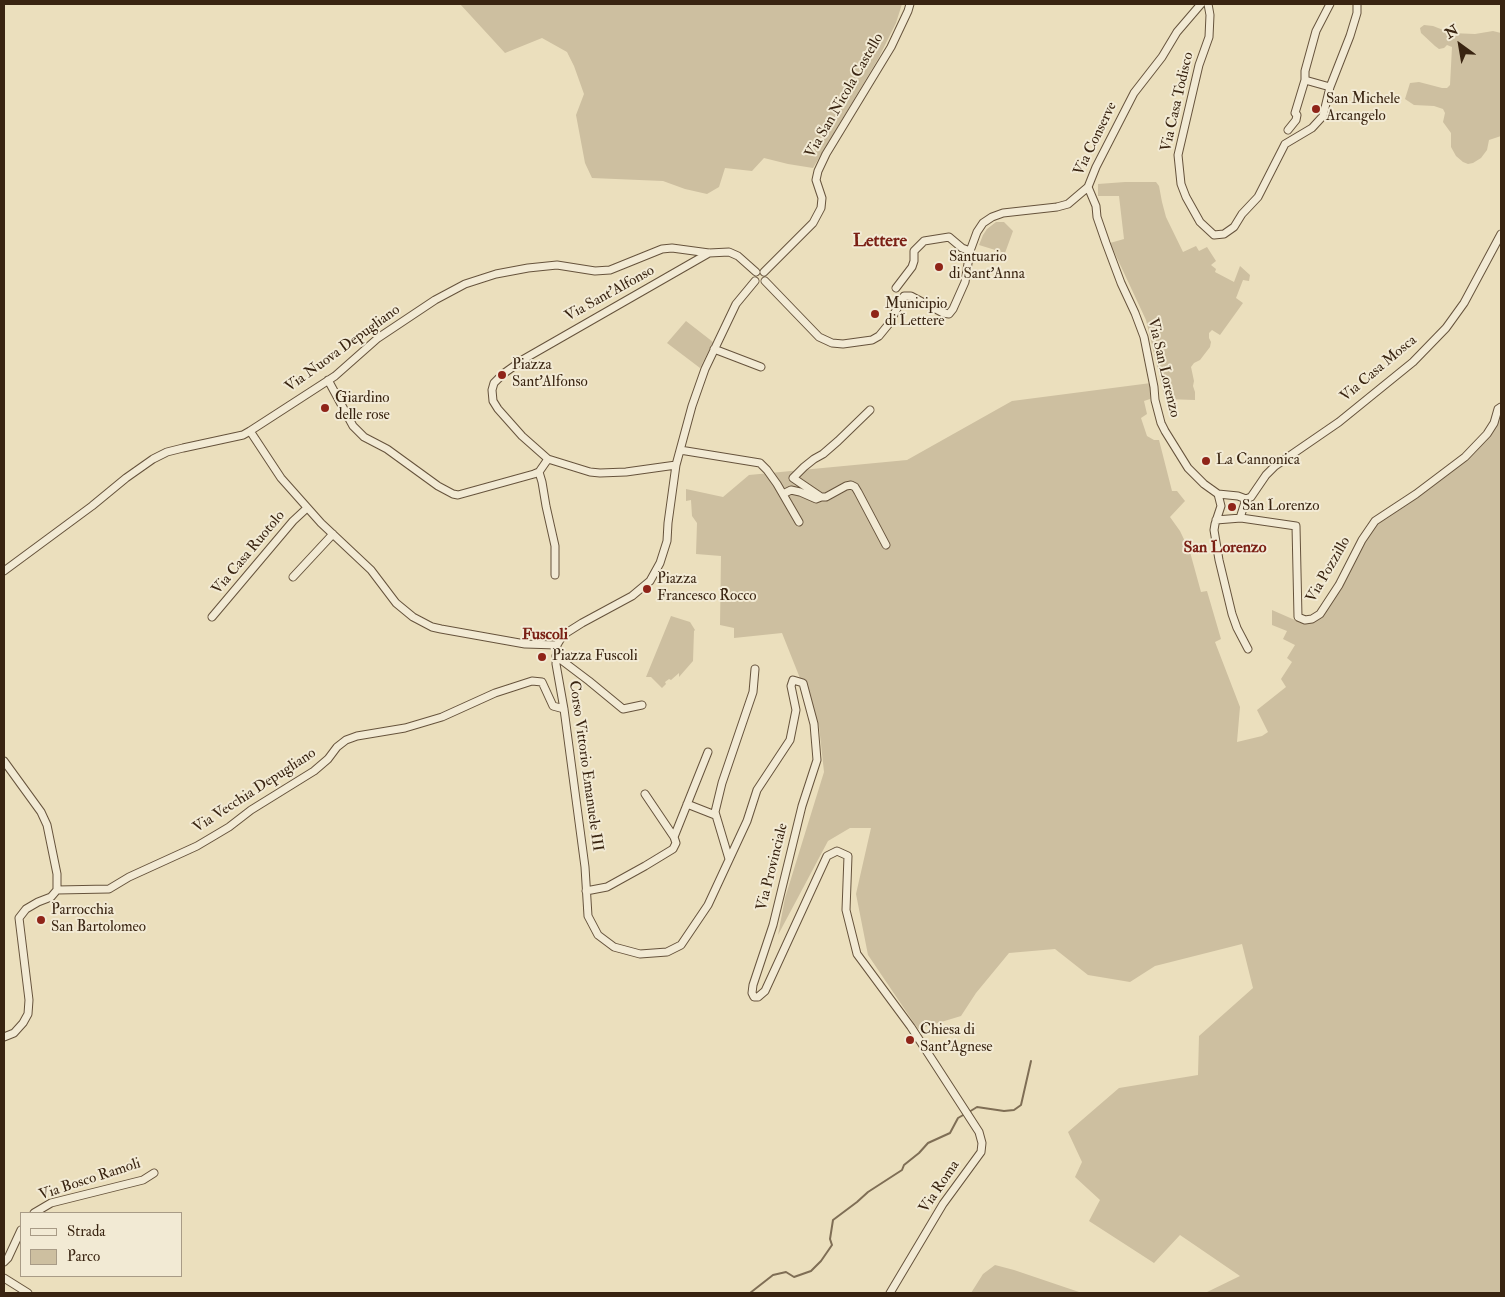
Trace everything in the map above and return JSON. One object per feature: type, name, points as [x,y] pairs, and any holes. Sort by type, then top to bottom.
[{"type":"street","name":"Via San Nicola Castello","points":[[764,272],[813,222],[820,208],[822,198],[816,180],[818,171],[826,154],[891,48],[910,4]]},
{"type":"street","name":"Via Conserve","points":[[765,281],[819,337],[832,343],[843,344],[872,340],[879,336],[888,325],[904,296],[910,296],[943,313],[949,314],[965,282],[970,250],[977,232],[983,223],[992,217],[1003,214],[1068,204],[1088,187],[1096,167],[1134,93],[1162,58],[1177,32],[1201,4]]},
{"type":"street","name":"Via Casa Todisco","points":[[1208,4],[1210,30],[1182,133],[1178,154],[1178,167],[1181,184],[1200,222],[1214,235],[1224,234],[1234,227],[1242,214],[1258,196],[1285,144],[1312,128],[1323,116],[1330,87]]},
{"type":"street","points":[[1288,130],[1296,120],[1297,114],[1295,112],[1305,80],[1305,71],[1316,32],[1330,4]]},
{"type":"street","points":[[1305,80],[1330,87],[1350,36],[1357,4]]},
{"type":"street","name":"Via San Lorenzo","points":[[1088,187],[1096,206],[1097,217],[1106,244],[1121,283],[1136,313],[1144,337],[1161,423],[1178,454],[1188,468],[1204,484],[1218,494],[1238,496],[1246,499]]},
{"type":"street","name":"Via Casa Mosca","points":[[1246,499],[1251,497],[1266,475],[1275,466],[1339,422],[1413,362],[1456,315],[1501,234]]},
{"type":"street","points":[[896,288],[912,267],[914,251],[924,241],[949,237],[962,248],[970,250]]},
{"type":"street","name":"Via Nuova Depugliano","points":[[4,571],[153,459],[167,452],[243,435],[328,380],[378,338],[435,300],[465,284],[496,274],[557,265],[595,272],[610,270],[662,249],[672,248],[709,253],[728,252],[738,256],[756,272]]},
{"type":"street","name":"Via Sant'Alfonso","points":[[548,458],[522,436],[498,410],[493,401],[492,390],[494,383],[524,359],[709,253]]},
{"type":"street","points":[[758,271],[764,272],[765,281],[758,284],[753,277],[758,271]]},
{"type":"street","points":[[557,645],[564,635],[582,623],[632,596],[650,581],[660,563],[667,541],[676,465],[705,369],[736,304],[755,281]]},
{"type":"street","points":[[714,349],[761,367]]},
{"type":"street","points":[[328,380],[353,426],[364,437],[453,494],[458,495],[539,472],[548,458],[590,472],[600,473],[626,472],[676,465]]},
{"type":"street","name":"Via Pozzillo","points":[[1216,520],[1240,518],[1296,526],[1298,617],[1305,620],[1312,619],[1320,614],[1339,585],[1362,540],[1375,521],[1416,494],[1465,457],[1487,434],[1501,407]]},
{"type":"street","points":[[820,497],[793,478],[804,467],[833,446],[870,410]]},
{"type":"street","name":"Via Casa Ruotolo","points":[[250,431],[280,478],[307,508],[371,570],[396,603],[413,617],[425,624],[442,629],[525,644],[557,645]]},
{"type":"street","points":[[680,450],[760,463],[783,494],[799,522]]},
{"type":"street","points":[[539,472],[555,546],[555,575]]},
{"type":"street","points":[[783,494],[791,490],[816,499],[826,497],[851,485],[855,487],[886,545]]},
{"type":"street","points":[[1218,494],[1221,506],[1214,530],[1219,560],[1232,614],[1248,649]]},
{"type":"street","points":[[1240,518],[1246,499]]},
{"type":"street","name":"Via Casa Ruotolo","points":[[212,617],[293,521],[307,508]]},
{"type":"street","points":[[293,577],[333,534]]},
{"type":"street","name":"Corso Vittorio Emanuele III","points":[[557,645],[556,664],[586,867],[588,916],[598,935]]},
{"type":"street","points":[[556,656],[590,680],[623,709],[642,705]]},
{"type":"street","points":[[729,859],[715,815],[722,783],[753,692],[755,669]]},
{"type":"street","name":"Via Provinciale","points":[[598,935],[614,947],[640,954],[667,952],[681,945],[708,905],[747,821],[757,790],[790,740],[796,710],[791,686],[793,680],[803,683],[814,724],[816,760],[802,806],[773,926],[752,993],[754,997],[758,997],[765,991],[827,856],[837,851],[848,856],[846,910],[857,954],[911,1027],[956,1095]]},
{"type":"street","name":"Via Vecchia Depugliano","points":[[58,890],[109,889],[129,877],[196,846],[229,827],[251,810],[314,771],[328,760],[337,747],[346,740],[357,736],[405,728],[442,717],[494,693],[532,681],[542,682],[554,706],[564,709]]},
{"type":"street","points":[[674,837],[708,752]]},
{"type":"street","points":[[4,761],[41,812],[47,824],[57,874],[58,890],[52,897],[26,910],[19,918],[29,1000],[28,1014],[23,1024],[14,1033],[4,1037]]},
{"type":"street","points":[[586,892],[607,887],[646,866],[673,848],[676,843],[674,837],[645,794]]},
{"type":"street","points":[[687,804],[715,815]]},
{"type":"street","name":"Via Roma","points":[[890,1293],[943,1204],[981,1152],[982,1143],[979,1132],[956,1095]]},
{"type":"street","name":"Via Bosco Ramoli","points":[[36,1212],[51,1204],[143,1180],[154,1173]]},
{"type":"street","points":[[4,1262],[8,1258],[20,1232]]},
{"type":"street","points":[[4,1278],[28,1293]]},
{"type":"green space","points":[[460,4],[902,4],[896,23],[878,59],[813,168],[764,158],[752,171],[725,168],[719,187],[707,194],[663,181],[592,178],[585,163],[576,115],[584,94],[567,52],[542,38],[505,53]]},
{"type":"green space","points":[[1424,25],[1433,26],[1451,33],[1475,34],[1493,31],[1501,33],[1501,136],[1489,140],[1487,150],[1481,158],[1473,163],[1463,162],[1456,156],[1451,147],[1451,133],[1443,122],[1445,113],[1443,109],[1434,106],[1414,105],[1405,99],[1410,83],[1419,82],[1442,88],[1447,88],[1450,85],[1452,47],[1447,45],[1439,49],[1435,46],[1421,33],[1420,28]]},
{"type":"green space","points":[[1156,182],[1159,186],[1166,217],[1183,252],[1196,246],[1199,251],[1207,247],[1216,261],[1211,265],[1216,269],[1215,272],[1234,282],[1240,266],[1250,275],[1249,281],[1243,280],[1236,298],[1243,303],[1220,335],[1212,330],[1209,333],[1210,347],[1200,360],[1191,367],[1195,400],[1165,399],[1146,320],[1110,243],[1124,239],[1119,196],[1098,196],[1098,184]]},
{"type":"green space","points":[[996,222],[1004,222],[1013,231],[1005,253],[979,245],[987,229]]},
{"type":"green space","points":[[686,321],[713,342],[700,368],[667,343]]},
{"type":"green space","points":[[1151,383],[1150,399],[1144,401],[1147,414],[1141,418],[1147,436],[1154,440],[1159,440],[1172,491],[1177,491],[1185,501],[1170,517],[1180,531],[1190,552],[1201,592],[1207,591],[1221,639],[1215,642],[1240,707],[1237,742],[1262,736],[1268,732],[1257,710],[1286,687],[1281,679],[1292,662],[1287,658],[1295,645],[1283,639],[1287,631],[1272,625],[1272,610],[1304,624],[1314,622],[1330,606],[1367,538],[1379,521],[1415,499],[1497,424],[1501,412],[1501,1293],[1205,1293],[1240,1276],[1180,1235],[1154,1263],[1089,1221],[1100,1200],[1075,1177],[1082,1162],[1068,1132],[1119,1088],[1198,1075],[1199,1036],[1253,988],[1242,944],[1155,966],[1130,982],[1088,975],[1055,949],[1009,953],[976,993],[961,1016],[918,1029],[868,955],[856,894],[871,828],[850,828],[828,841],[778,935],[785,898],[824,772],[819,726],[782,633],[734,638],[734,628],[720,625],[721,556],[696,554],[697,523],[692,516],[691,500],[686,501],[686,489],[723,497],[749,475],[907,460],[1012,401]]},
{"type":"green space","points":[[671,616],[690,622],[695,630],[693,661],[679,677],[679,673],[671,680],[669,679],[665,682],[666,684],[662,688],[651,677],[646,677]]},
{"type":"green space","points":[[995,1265],[1082,1293],[971,1293],[983,1274]]},
{"type":"waterway","points":[[969,1112],[977,1107],[1004,1111],[1014,1110],[1021,1105],[1031,1061]]},
{"type":"waterway","points":[[750,1293],[773,1275],[786,1272],[794,1277],[811,1271],[832,1245],[830,1239],[833,1220],[868,1192],[902,1170],[904,1165],[928,1143],[950,1133],[958,1118],[965,1114]]},
{"type":"place","name":"San Michele Arcangelo","points":[[1316,109]]},
{"type":"place","name":"Santuario di Sant'Anna","points":[[939,267]]},
{"type":"place","name":"Municipio di Lettere","points":[[875,314]]},
{"type":"place","name":"Piazza Sant'Alfonso","points":[[502,375]]},
{"type":"place","name":"Giardino delle rose","points":[[325,408]]},
{"type":"place","name":"La Cannonica","points":[[1206,461]]},
{"type":"place","name":"San Lorenzo","points":[[1232,507]]},
{"type":"place","name":"Piazza Francesco Rocco","points":[[647,589]]},
{"type":"place","name":"Piazza Fuscoli","points":[[542,657]]},
{"type":"place","name":"Parrocchia San Bartolomeo","points":[[41,920]]},
{"type":"place","name":"Chiesa di Sant'Agnese","points":[[910,1040]]},
{"type":"district","name":"Lettere","points":[[880,242]]},
{"type":"district","name":"San Lorenzo","points":[[1225,549]]},
{"type":"district","name":"Fuscoli","points":[[545,636]]}]
